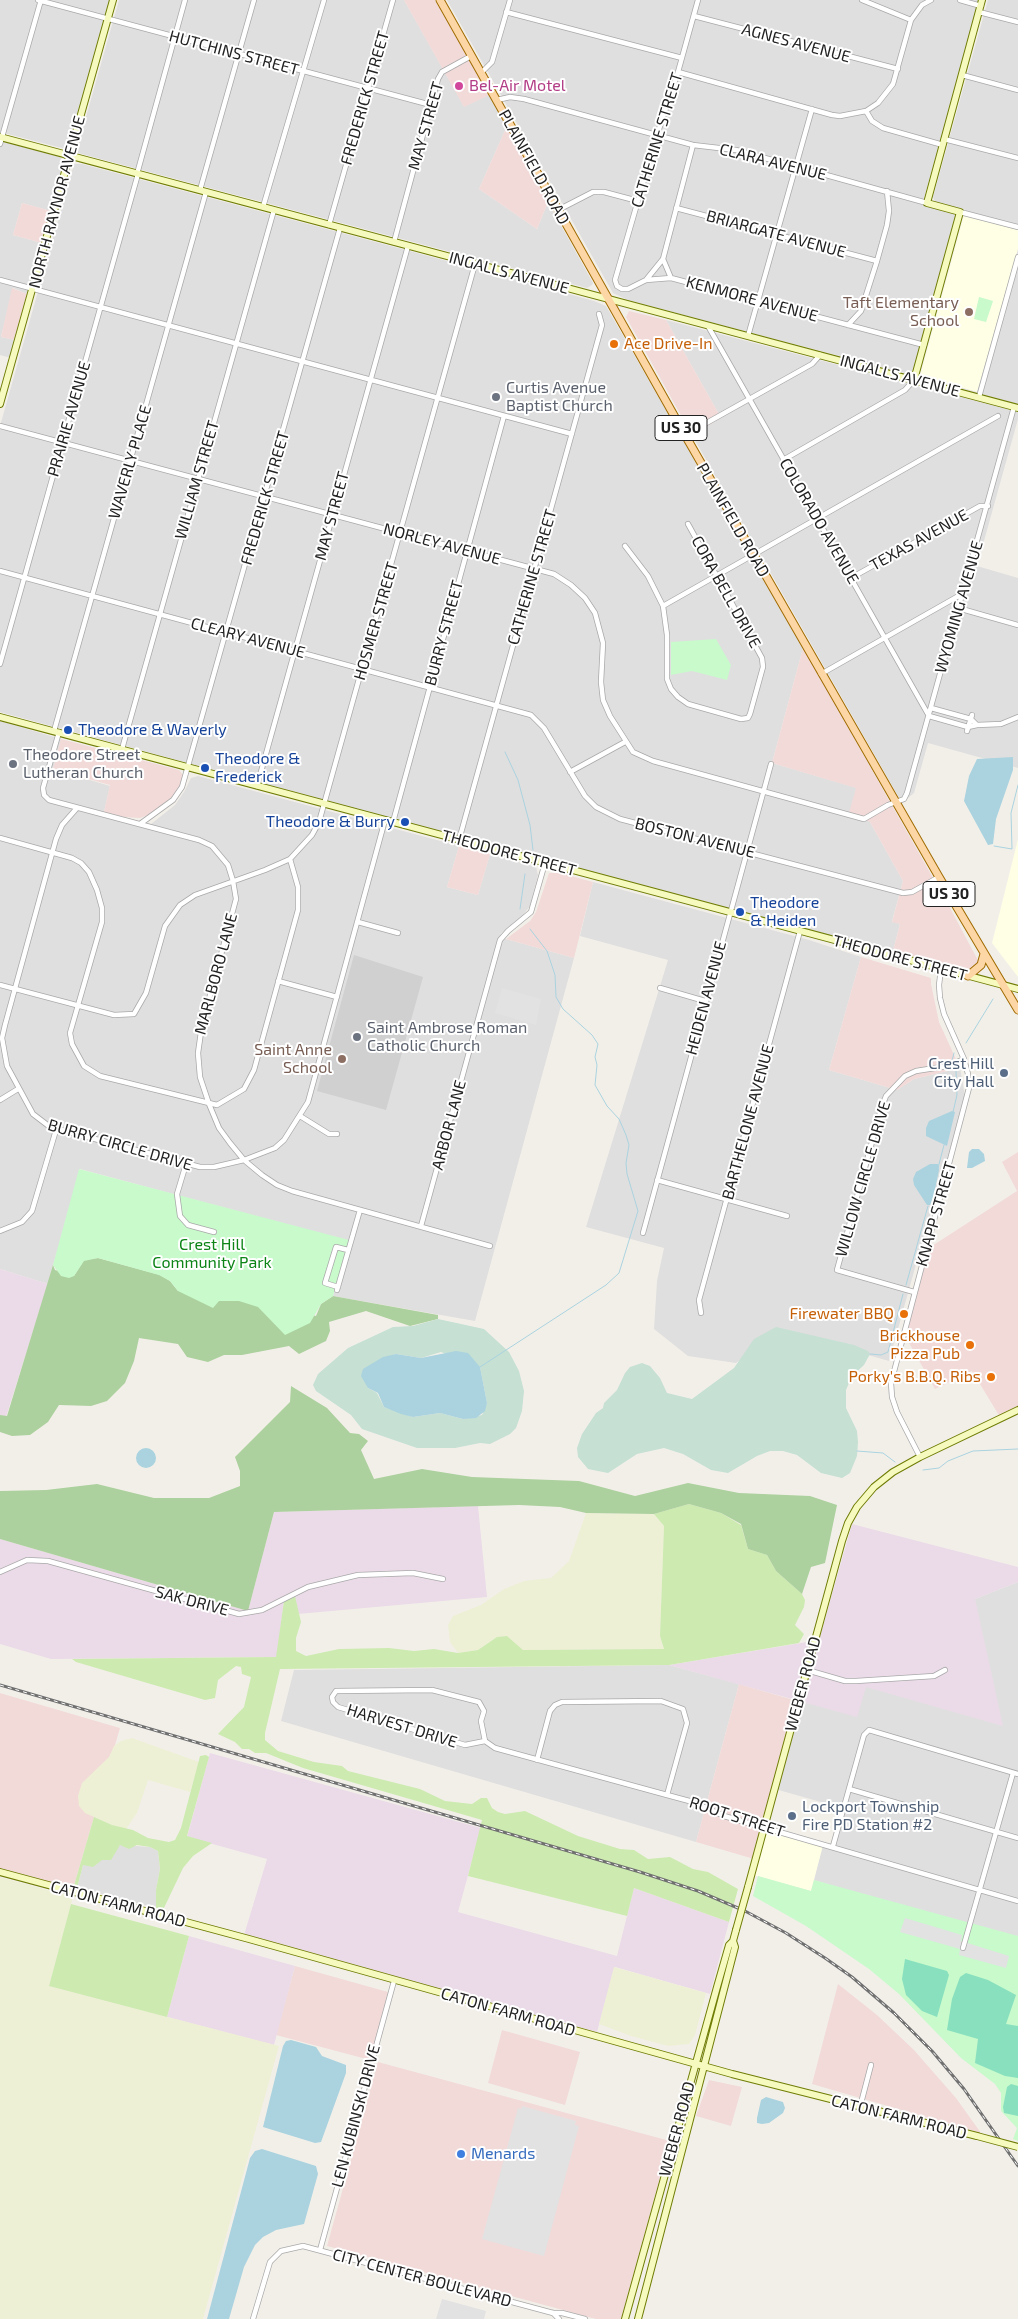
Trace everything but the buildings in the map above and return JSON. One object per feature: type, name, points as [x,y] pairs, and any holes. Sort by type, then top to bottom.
[{"type":"main road","name":"NORTH RAYNOR AVENUE","points":[[0,404],[113,0]]},
{"type":"main road","name":"PLAINFIELD ROAD","points":[[440,0],[753,554],[939,878],[1018,1010]]},
{"type":"main road","points":[[928,203],[981,6]]},
{"type":"main road","name":"INGALLS AVENUE","points":[[1,139],[69,155],[610,301],[1016,407]]},
{"type":"main road","name":"CLARA AVENUE","points":[[928,203],[960,212]]},
{"type":"main road","points":[[914,380],[960,212]]},
{"type":"main road","name":"THEODORE STREET","points":[[0,717],[1018,989]]},
{"type":"main road","points":[[968,976],[981,965],[984,954]]},
{"type":"main road","name":"WEBER ROAD","points":[[625,2319],[729,1945],[733,1941],[848,1524],[857,1507],[874,1487],[893,1472],[1018,1410]]},
{"type":"main road","name":"CATON FARM ROAD","points":[[0,1872],[241,1937],[695,2064],[860,2108],[1018,2147]]},
{"type":"main road","name":"WEBER ROAD","points":[[638,2319],[735,1947],[733,1941]]},
{"type":"street","name":"HUTCHINS STREET","points":[[40,0],[431,105]]},
{"type":"street","points":[[1,139],[40,0]]},
{"type":"street","name":"PRAIRIE AVENUE","points":[[0,664],[185,0]]},
{"type":"street","name":"WAVERLY PLACE","points":[[44,795],[43,788],[56,732],[92,596],[131,461],[254,0]]},
{"type":"street","points":[[263,207],[324,0]]},
{"type":"street","name":"FREDERICK STREET","points":[[329,225],[393,0]]},
{"type":"street","points":[[481,73],[492,62],[510,0]]},
{"type":"street","name":"CATHERINE STREET","points":[[615,280],[698,0]]},
{"type":"street","points":[[862,0],[911,20]]},
{"type":"street","points":[[678,72],[840,116],[866,111],[878,103],[893,84],[911,20],[915,12],[931,0]]},
{"type":"street","points":[[960,0],[981,6],[1018,22]]},
{"type":"street","points":[[506,12],[682,58]]},
{"type":"street","name":"AGNES AVENUE","points":[[694,16],[898,69]]},
{"type":"street","name":"MAY STREET","points":[[394,242],[438,79],[442,72],[471,56]]},
{"type":"street","points":[[962,75],[1018,90]]},
{"type":"street","name":"CLARA AVENUE","points":[[497,100],[510,97],[524,99],[693,145],[736,150],[928,203]]},
{"type":"street","points":[[748,336],[812,109]]},
{"type":"street","points":[[866,111],[872,121],[883,128],[1018,158]]},
{"type":"street","points":[[646,280],[663,259],[693,145]]},
{"type":"street","points":[[558,210],[593,192],[604,192],[638,201]]},
{"type":"street","points":[[848,325],[861,311],[877,261],[889,211],[886,192]]},
{"type":"street","name":"BRIARGATE AVENUE","points":[[676,208],[877,261]]},
{"type":"street","name":"WILLIAM STREET","points":[[122,749],[274,210]]},
{"type":"street","name":"CLARA AVENUE","points":[[960,212],[1018,227]]},
{"type":"street","name":"FREDERICK STREET","points":[[140,824],[173,800],[182,787],[304,362],[340,228]]},
{"type":"street","name":"MAY STREET","points":[[257,786],[408,246]]},
{"type":"street","points":[[979,397],[1018,257]]},
{"type":"street","points":[[663,259],[671,278]]},
{"type":"street","name":"HOSMER STREET","points":[[290,859],[312,835],[319,822],[475,264]]},
{"type":"street","name":"KENMORE AVENUE","points":[[615,280],[617,286],[622,289],[628,289],[646,280],[671,278],[924,346]]},
{"type":"street","points":[[0,280],[572,434]]},
{"type":"street","name":"CATHERINE STREET","points":[[459,840],[602,324],[599,314]]},
{"type":"street","name":"COLORADO AVENUE","points":[[708,326],[929,716]]},
{"type":"street","points":[[685,435],[812,364],[820,355]]},
{"type":"street","points":[[784,460],[905,390],[914,380]]},
{"type":"street","name":"WYOMING AVENUE","points":[[896,802],[904,799],[907,793],[1016,407]]},
{"type":"street","name":"BURRY STREET","points":[[393,822],[504,416]]},
{"type":"street","points":[[625,546],[648,576],[663,606],[998,416]]},
{"type":"street","name":"NORLEY AVENUE","points":[[0,426],[554,574],[572,585],[594,613],[603,643],[601,682],[603,700],[625,742],[633,752],[642,757],[764,792]]},
{"type":"street","name":"TEXAS AVENUE","points":[[851,578],[980,506],[988,506]]},
{"type":"street","name":"CORA BELL DRIVE","points":[[663,606],[668,644],[667,679],[671,689],[688,704],[741,719],[748,718],[763,667],[762,658],[688,524]]},
{"type":"street","name":"CLEARY AVENUE","points":[[0,571],[497,704]]},
{"type":"street","points":[[822,674],[962,594]]},
{"type":"street","points":[[958,608],[1018,625]]},
{"type":"street","name":"BOSTON AVENUE","points":[[497,704],[531,715],[538,720],[585,796],[596,807],[608,814],[903,893],[912,892],[939,878]]},
{"type":"street","points":[[931,708],[972,717],[977,725]]},
{"type":"street","points":[[929,716],[968,729],[977,725],[1001,724],[1018,716]]},
{"type":"street","points":[[968,729],[972,717]]},
{"type":"street","points":[[570,772],[625,742]]},
{"type":"street","name":"HEIDEN AVENUE","points":[[643,1233],[705,1000],[771,764]]},
{"type":"street","points":[[764,792],[864,819],[896,802]]},
{"type":"street","name":"MARLBORO LANE","points":[[44,795],[49,800],[140,824],[212,846],[224,860],[233,880],[236,900],[198,1045],[199,1069],[209,1104],[219,1128],[244,1160],[277,1185],[302,1194],[490,1246]]},
{"type":"street","name":"BURRY CIRCLE DRIVE","points":[[77,808],[62,825],[2,1038],[7,1066],[33,1114],[45,1125],[56,1130],[186,1164],[214,1167],[260,1156],[279,1145],[300,1116],[312,1092],[385,820]]},
{"type":"street","points":[[0,838],[81,863],[89,872],[97,890],[102,908],[102,922],[77,1006],[70,1033],[71,1041],[81,1062],[88,1071],[209,1104],[219,1105],[236,1096],[251,1079],[298,906],[298,887],[290,859],[270,869],[233,880],[195,895],[172,914],[162,935],[146,993],[134,1014],[114,1015],[77,1006],[16,990],[0,985]]},
{"type":"street","name":"ARBOR LANE","points":[[421,1226],[500,940],[531,912],[546,863]]},
{"type":"street","points":[[358,922],[398,933]]},
{"type":"street","name":"BARTHELONE AVENUE","points":[[701,1313],[699,1300],[800,931]]},
{"type":"street","name":"KNAPP STREET","points":[[920,1457],[897,1412],[892,1397],[891,1383],[969,1088],[964,1059],[946,1020],[940,998],[941,969]]},
{"type":"street","points":[[278,981],[337,997]]},
{"type":"street","points":[[660,988],[705,1000]]},
{"type":"street","name":"WILLOW CIRCLE DRIVE","points":[[914,1292],[836,1270],[886,1096],[905,1076],[916,1071],[948,1066],[964,1059]]},
{"type":"street","points":[[0,1100],[18,1089]]},
{"type":"street","points":[[300,1116],[329,1134],[337,1134]]},
{"type":"street","points":[[0,1231],[22,1222],[31,1214],[56,1130]]},
{"type":"street","points":[[186,1164],[177,1194],[180,1216],[188,1225],[214,1232]]},
{"type":"street","points":[[657,1180],[787,1216]]},
{"type":"street","points":[[348,1250],[336,1247],[325,1283],[337,1289],[360,1210]]},
{"type":"street","name":"SAK DRIVE","points":[[0,1572],[27,1560],[48,1561],[239,1614],[262,1610],[308,1587],[358,1575],[414,1573],[443,1579]]},
{"type":"street","points":[[807,1670],[845,1681],[856,1682],[934,1676],[945,1670]]},
{"type":"street","name":"HARVEST DRIVE","points":[[432,1690],[479,1702],[484,1712],[481,1722],[485,1741],[465,1745],[338,1707],[333,1702],[332,1697],[336,1691],[432,1690]]},
{"type":"street","points":[[536,1760],[550,1711],[555,1705],[562,1702],[661,1700],[683,1709],[687,1722],[667,1795]]},
{"type":"street","points":[[834,1846],[864,1736],[869,1730],[1016,1774],[996,1831],[963,1948]]},
{"type":"street","name":"ROOT STREET","points":[[485,1741],[495,1748],[693,1802],[724,1816],[834,1846],[1018,1901]]},
{"type":"street","points":[[849,1788],[1018,1838]]},
{"type":"street","name":"LEN KUBINSKI DRIVE","points":[[320,2250],[394,1981]]},
{"type":"street","points":[[860,2108],[871,2065]]},
{"type":"street","name":"CITY CENTER BOULEVARD","points":[[253,2319],[267,2270],[275,2255],[294,2246],[320,2250],[553,2313],[562,2313],[585,2319]]},
{"type":"street","name":"CITY CENTER BOULEVARD","points":[[553,2313],[559,2319]]},
{"type":"shaded area","points":[[0,0],[111,0],[73,135],[66,149],[0,132]]},
{"type":"shaded area","points":[[119,0],[404,0],[464,106],[489,95],[507,126],[479,189],[537,229],[548,202],[593,283],[592,285],[587,288],[78,153],[77,149]]},
{"type":"shaded area","points":[[404,0],[435,0],[489,95],[464,107]]},
{"type":"shaded area","points":[[447,0],[980,0],[922,205],[954,214],[956,217],[913,373],[909,374],[721,325],[628,300],[613,293]]},
{"type":"shaded area","points":[[988,0],[1018,0],[1018,404],[924,378],[921,375],[966,210],[935,202],[933,197]]},
{"type":"shaded area","points":[[507,126],[548,202],[537,229],[479,189]]},
{"type":"shaded area","points":[[0,141],[60,157],[64,163],[51,211],[22,203],[13,235],[42,243],[27,294],[13,288],[1,337],[15,340],[11,358],[0,355]]},
{"type":"shaded area","points":[[74,164],[82,164],[496,274],[606,306],[803,648],[772,763],[857,788],[870,822],[903,881],[892,921],[900,924],[893,951],[745,914],[0,712],[0,426]]},
{"type":"shaded area","points":[[22,203],[51,211],[42,243],[13,235]]},
{"type":"shaded area","name":"Taft Elementary School","points":[[964,215],[1018,230],[1018,249],[977,392],[920,376]]},
{"type":"shaded area","points":[[12,288],[27,294],[15,340],[1,337]]},
{"type":"shaded area","points":[[629,311],[666,320],[721,418],[692,435],[626,317]]},
{"type":"shaded area","points":[[666,320],[1018,412],[1018,419],[977,566],[1018,578],[1018,768],[928,743],[914,793],[902,803],[692,435],[721,418]]},
{"type":"shaded area","points":[[803,648],[950,908],[980,964],[978,973],[893,951],[900,924],[892,922],[903,881],[870,822],[849,813],[856,788],[772,763]]},
{"type":"shaded area","points":[[0,721],[61,739],[53,769],[110,786],[104,812],[151,824],[175,805],[191,778],[198,776],[459,846],[447,887],[478,895],[490,854],[536,867],[538,875],[530,906],[520,919],[500,934],[506,939],[574,958],[475,1321],[333,1296],[349,1241],[80,1169],[48,1284],[0,1269]]},
{"type":"shaded area","points":[[61,739],[179,770],[183,775],[182,783],[174,797],[151,814],[140,818],[124,817],[104,812],[110,785],[53,769]]},
{"type":"shaded area","points":[[1018,839],[1018,977],[992,943]]},
{"type":"shaded area","points":[[459,846],[490,854],[478,895],[447,887]]},
{"type":"shaded area","points":[[549,873],[560,873],[593,882],[574,958],[506,939],[530,921],[536,912]]},
{"type":"shaded area","points":[[593,882],[809,940],[861,957],[829,1070],[897,1090],[914,1079],[960,1068],[966,1102],[927,1225],[889,1361],[779,1330],[736,1363],[688,1356],[654,1329],[657,1281],[664,1248],[586,1227],[668,960],[580,936]]},
{"type":"shaded area","points":[[354,955],[423,977],[386,1110],[317,1091]]},
{"type":"shaded area","points":[[861,957],[931,978],[939,1022],[960,1068],[914,1079],[897,1090],[829,1070]]},
{"type":"shaded area","points":[[502,988],[541,999],[536,1025],[495,1013]]},
{"type":"shaded area","points":[[1018,1152],[1018,1409],[1000,1417],[972,1371],[935,1389],[904,1334],[929,1244],[932,1246],[1017,1191],[1002,1162]]},
{"type":"shaded area","points":[[0,1269],[48,1284],[6,1417],[0,1415]]},
{"type":"shaded area","points":[[438,1319],[484,1329],[509,1352],[519,1371],[524,1391],[522,1411],[516,1428],[510,1434],[490,1444],[480,1443],[455,1448],[417,1448],[362,1429],[351,1415],[316,1391],[313,1385],[318,1374],[348,1348],[393,1327],[413,1326]],"holes":[[[441,1352],[480,1367],[487,1403],[482,1415],[463,1419],[440,1413],[413,1417],[384,1407],[377,1393],[368,1388],[373,1364],[396,1354],[421,1358]]]},
{"type":"shaded area","points":[[776,1327],[854,1345],[868,1351],[870,1354],[864,1365],[852,1376],[846,1390],[846,1408],[857,1431],[858,1442],[857,1456],[850,1473],[842,1478],[821,1473],[797,1455],[783,1451],[770,1451],[757,1456],[728,1473],[711,1470],[683,1454],[664,1448],[637,1454],[608,1473],[588,1469],[578,1457],[577,1448],[582,1434],[596,1413],[603,1408],[604,1403],[617,1390],[630,1367],[642,1363],[650,1366],[660,1378],[667,1393],[692,1399],[734,1368],[754,1339]]},
{"type":"shaded area","points":[[478,1506],[487,1597],[298,1614],[295,1597],[284,1601],[277,1657],[51,1659],[0,1644],[0,1539],[248,1611],[274,1512]]},
{"type":"shaded area","points":[[586,1513],[654,1514],[664,1526],[660,1636],[664,1649],[523,1650],[507,1636],[497,1637],[478,1650],[458,1653],[450,1642],[448,1625],[453,1616],[481,1605],[504,1589],[524,1581],[551,1578],[569,1561]]},
{"type":"shaded area","points":[[852,1524],[1018,1567],[1018,1582],[975,1599],[1003,1726],[866,1687],[857,1717],[669,1665],[819,1640]]},
{"type":"shaded area","points":[[1018,1582],[1018,1941],[814,1880],[823,1845],[831,1847],[842,1808],[775,1789],[800,1701],[865,1687],[975,1599]]},
{"type":"shaded area","points":[[669,1665],[739,1684],[696,1842],[281,1721],[294,1670]]},
{"type":"shaded area","points":[[739,1684],[797,1701],[754,1859],[696,1842]]},
{"type":"shaded area","points":[[0,1693],[120,1728],[73,1889],[0,1870]]},
{"type":"shaded area","points":[[132,1738],[199,1762],[190,1792],[148,1780],[137,1813],[126,1829],[85,1813],[79,1806],[78,1796],[82,1783],[109,1757],[114,1746],[121,1741]]},
{"type":"shaded area","points":[[210,1753],[481,1828],[458,1912],[617,1956],[634,1888],[729,1922],[710,1994],[615,1967],[597,2032],[244,1935],[267,1859],[187,1837]]},
{"type":"shaded area","points":[[764,1829],[823,1845],[811,1891],[753,1875]]},
{"type":"shaded area","points":[[120,1845],[150,1847],[158,1851],[160,1869],[156,1890],[156,1908],[77,1888],[83,1865]]},
{"type":"shaded area","points":[[0,1877],[73,1897],[49,1986],[279,2046],[203,2319],[0,2319]]},
{"type":"shaded area","points":[[905,1918],[962,1935],[961,1941],[1009,1956],[1006,1968],[959,1955],[960,1949],[900,1932]]},
{"type":"shaded area","points":[[189,1936],[295,1966],[274,2045],[167,2017]]},
{"type":"shaded area","points":[[295,1966],[388,1992],[370,2060],[276,2035]]},
{"type":"shaded area","points":[[614,1967],[706,1993],[695,2035],[689,2044],[668,2046],[631,2036],[599,2024]]},
{"type":"shaded area","points":[[838,1984],[877,2015],[914,2050],[956,2098],[981,2133],[812,2084]]},
{"type":"shaded area","points":[[502,2030],[580,2052],[565,2105],[488,2083]]},
{"type":"shaded area","points":[[378,2062],[670,2141],[621,2319],[596,2319],[327,2246]]},
{"type":"shaded area","points":[[709,2080],[742,2087],[731,2126],[696,2116]]},
{"type":"shaded area","points":[[522,2106],[576,2121],[575,2125],[579,2126],[544,2256],[482,2239],[518,2108],[521,2109]]},
{"type":"shaded area","points":[[442,2299],[486,2311],[484,2319],[436,2319]]},
{"type":"green space","points":[[979,297],[993,301],[986,322],[974,319]]},
{"type":"green space","points":[[716,639],[731,665],[727,680],[692,671],[671,675],[671,642]]},
{"type":"green space","name":"Crest Hill Community Park","points":[[79,1169],[349,1240],[333,1296],[321,1304],[310,1323],[285,1335],[258,1307],[239,1301],[219,1301],[213,1308],[178,1291],[170,1281],[159,1275],[98,1258],[84,1261],[74,1276],[69,1278],[61,1276],[53,1265]]},
{"type":"green space","points":[[98,1258],[160,1275],[170,1281],[178,1291],[221,1290],[316,1316],[321,1304],[333,1296],[438,1315],[438,1319],[410,1326],[366,1311],[329,1322],[330,1331],[326,1341],[299,1354],[289,1346],[242,1355],[224,1355],[208,1362],[187,1357],[178,1344],[139,1338],[134,1361],[125,1383],[107,1401],[91,1406],[59,1405],[48,1422],[30,1435],[12,1436],[0,1432],[0,1415],[7,1416],[53,1265],[55,1270],[74,1276],[84,1260]]},
{"type":"green space","points":[[291,1386],[327,1408],[350,1433],[359,1434],[368,1441],[361,1450],[374,1479],[422,1469],[472,1477],[579,1481],[635,1496],[688,1483],[739,1493],[810,1496],[837,1505],[825,1563],[811,1567],[802,1594],[776,1571],[767,1555],[748,1549],[741,1524],[721,1513],[689,1504],[654,1514],[586,1513],[560,1507],[519,1505],[274,1512],[248,1611],[0,1539],[0,1491],[46,1490],[97,1484],[154,1498],[209,1498],[240,1486],[240,1471],[235,1457],[290,1402]]},
{"type":"green space","points":[[689,1504],[721,1513],[741,1525],[748,1549],[767,1555],[776,1571],[802,1594],[805,1600],[804,1607],[795,1625],[804,1634],[799,1643],[669,1665],[280,1669],[265,1740],[278,1751],[314,1762],[342,1766],[348,1771],[420,1789],[445,1801],[472,1804],[481,1798],[487,1798],[492,1808],[498,1812],[505,1814],[525,1811],[578,1836],[620,1849],[634,1850],[648,1859],[670,1857],[693,1869],[708,1872],[738,1889],[729,1922],[634,1888],[627,1916],[468,1876],[482,1820],[303,1768],[266,1753],[255,1753],[249,1749],[242,1749],[235,1742],[218,1734],[244,1707],[251,1677],[242,1674],[241,1667],[236,1666],[218,1680],[215,1698],[205,1700],[76,1662],[72,1659],[276,1657],[284,1601],[295,1596],[301,1622],[296,1638],[296,1651],[306,1656],[339,1649],[389,1648],[414,1651],[434,1649],[458,1653],[478,1650],[497,1637],[507,1636],[523,1650],[664,1649],[660,1636],[664,1526],[654,1514]]},
{"type":"green space","points":[[206,1755],[209,1757],[187,1836],[212,1843],[193,1856],[183,1868],[163,1910],[156,1908],[156,1890],[160,1869],[158,1851],[150,1847],[137,1845],[129,1849],[120,1845],[111,1860],[102,1860],[93,1867],[83,1865],[77,1888],[73,1889],[94,1817],[112,1825],[133,1830],[148,1838],[169,1842],[175,1840],[181,1828],[200,1756]]},
{"type":"green space","points":[[758,1876],[811,1891],[814,1880],[1018,1936],[1018,2141],[1013,2139],[1017,2128],[1001,2111],[1001,2093],[995,2084],[961,2058],[899,1994],[869,1969],[806,1926],[753,1896]]},
{"type":"green space","points":[[71,1904],[189,1936],[167,2017],[49,1986]]},
{"type":"green space","points":[[905,1959],[947,1971],[949,1975],[937,2017],[922,2011],[906,1995],[902,1979]]},
{"type":"green space","points":[[966,1973],[988,1980],[1016,1995],[1006,2024],[1018,2026],[1018,2078],[1005,2076],[975,2063],[978,2039],[947,2030],[952,1999],[960,1977]]},
{"type":"green space","points":[[1011,2084],[1018,2086],[1018,2116],[1004,2113],[1003,2107],[1007,2087]]},
{"type":"water","points":[[1013,757],[1013,770],[996,819],[993,844],[988,845],[964,801],[969,776],[977,759]]},
{"type":"water","points":[[952,1111],[955,1112],[947,1146],[926,1136],[926,1128],[929,1121]]},
{"type":"water","points":[[972,1149],[979,1149],[984,1154],[985,1161],[972,1168],[967,1168],[969,1152]]},
{"type":"water","points":[[930,1164],[938,1164],[939,1170],[933,1199],[930,1205],[927,1205],[914,1185],[913,1179],[916,1172]]},
{"type":"water","points":[[456,1351],[468,1353],[480,1367],[487,1403],[485,1411],[476,1418],[463,1419],[440,1413],[413,1417],[401,1414],[384,1407],[378,1393],[368,1388],[361,1376],[363,1369],[383,1357],[396,1354],[421,1358]]},
{"type":"water","points":[[142,1448],[150,1448],[156,1454],[156,1462],[150,1468],[142,1468],[136,1462],[136,1454]]},
{"type":"water","points":[[291,2040],[316,2047],[322,2056],[346,2065],[346,2073],[321,2142],[315,2143],[263,2127],[283,2046],[286,2041]]},
{"type":"water","points":[[766,2097],[783,2102],[785,2108],[783,2113],[769,2123],[757,2123],[761,2100]]},
{"type":"water","points":[[262,2149],[316,2166],[318,2174],[304,2224],[276,2230],[263,2237],[255,2245],[244,2267],[229,2319],[207,2319],[250,2158],[255,2151]]},
{"type":"waterway","points":[[505,752],[518,780],[530,825],[533,850]]},
{"type":"waterway","points":[[994,846],[1012,849],[1011,813],[1018,785]]},
{"type":"waterway","points":[[520,909],[525,874]]},
{"type":"waterway","points":[[480,1367],[606,1285],[619,1273],[638,1211],[627,1174],[626,1163],[629,1145],[626,1135],[619,1119],[607,1106],[595,1085],[597,1065],[595,1057],[598,1044],[592,1035],[563,1009],[556,997],[555,975],[547,951],[530,929]]},
{"type":"waterway","points":[[966,1043],[993,999]]},
{"type":"waterway","points":[[952,1061],[954,1053]]},
{"type":"waterway","points":[[953,1112],[957,1095],[956,1071]]},
{"type":"waterway","points":[[938,1168],[944,1145]]},
{"type":"waterway","points":[[906,1285],[928,1206]]},
{"type":"waterway","points":[[870,1354],[881,1355],[888,1352],[903,1294]]},
{"type":"waterway","points":[[923,1470],[939,1468],[948,1461],[973,1451],[1018,1449]]},
{"type":"waterway","points":[[857,1451],[883,1453],[895,1462]]},
{"type":"railway","points":[[0,1685],[640,1872],[698,1891],[745,1911],[786,1933],[825,1958],[852,1977],[894,2013],[932,2051],[964,2089],[1018,2166]]},
{"type":"place","name":"Bel-Air Motel","points":[[459,86]]},
{"type":"place","name":"Taft Elementary School","points":[[969,312]]},
{"type":"place","name":"Ace Drive-In","points":[[614,344]]},
{"type":"place","name":"Curtis Avenue Baptist Church","points":[[496,397]]},
{"type":"place","name":"Theodore & Waverly","points":[[68,730]]},
{"type":"place","name":"Theodore Street Lutheran Church","points":[[13,764]]},
{"type":"place","name":"Theodore & Frederick","points":[[205,768]]},
{"type":"place","name":"Theodore & Burry","points":[[405,822]]},
{"type":"place","name":"Theodore & Heiden","points":[[740,912]]},
{"type":"place","name":"Saint Ambrose Roman Catholic Church","points":[[357,1037]]},
{"type":"place","name":"Saint Anne School","points":[[342,1059]]},
{"type":"place","name":"Crest Hill City Hall","points":[[1004,1073]]},
{"type":"place","name":"Firewater BBQ","points":[[904,1314]]},
{"type":"place","name":"Brickhouse Pizza Pub","points":[[970,1345]]},
{"type":"place","name":"Porky's B.B.Q. Ribs","points":[[991,1377]]},
{"type":"place","name":"Lockport Township Fire PD Station #2","points":[[792,1816]]},
{"type":"place","name":"Menards","points":[[461,2154]]}]
